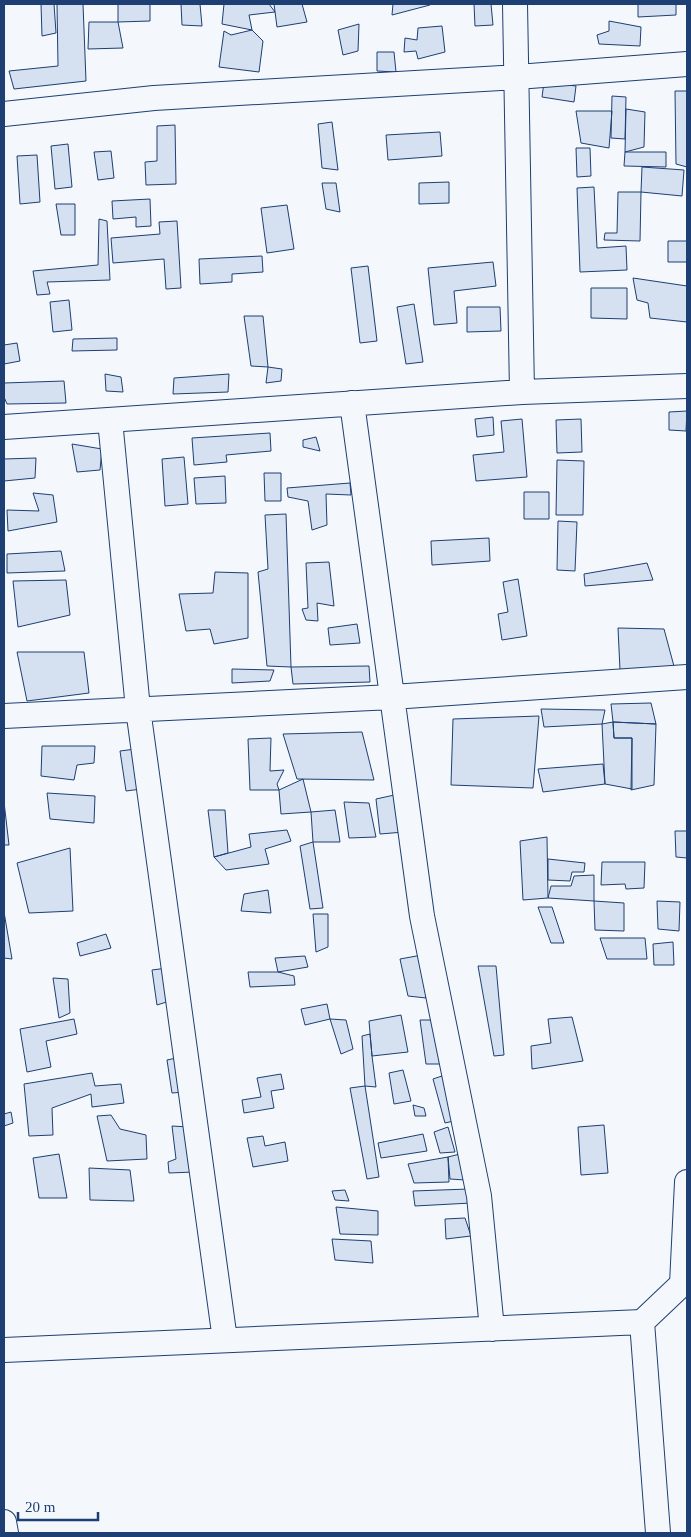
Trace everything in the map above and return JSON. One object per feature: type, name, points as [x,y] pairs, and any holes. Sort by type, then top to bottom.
[{"type":"street","points":[[515,4],[522,392]]},
{"type":"street","points":[[4,114],[154,98],[517,77],[687,64]]},
{"type":"street","points":[[4,427],[522,392],[687,386]]},
{"type":"street","points":[[352,403],[422,916],[480,1196],[492,1329]]},
{"type":"street","points":[[110,420],[138,709],[225,1340]]},
{"type":"street","points":[[4,716],[392,697],[687,677]]},
{"type":"street","points":[[4,1350],[642,1322],[685,1284],[687,1182]]},
{"type":"street","points":[[642,1322],[658,1533]]},
{"type":"street","points":[[4,1522],[6,1533]]},
{"type":"building","points":[[41,4],[54,4],[56,33],[42,36]]},
{"type":"building","points":[[57,4],[83,4],[86,81],[14,89],[9,71],[58,66]]},
{"type":"building","points":[[118,4],[150,4],[150,21],[118,22]]},
{"type":"building","points":[[181,4],[200,4],[202,26],[182,25]]},
{"type":"building","points":[[224,4],[269,4],[275,12],[249,15],[252,30],[222,24]]},
{"type":"building","points":[[274,4],[302,4],[307,22],[277,27]]},
{"type":"building","points":[[393,4],[429,4],[430,5],[392,15]]},
{"type":"building","points":[[474,4],[491,4],[493,25],[475,26]]},
{"type":"building","points":[[638,4],[676,4],[676,15],[638,17]]},
{"type":"building","points":[[609,21],[641,27],[640,46],[599,44],[597,35],[609,31]]},
{"type":"building","points":[[89,22],[118,22],[123,48],[88,49]]},
{"type":"building","points":[[359,24],[358,51],[343,55],[338,30]]},
{"type":"building","points":[[442,26],[445,52],[418,59],[416,51],[404,52],[405,38],[417,40],[418,28]]},
{"type":"building","points":[[252,30],[263,41],[259,72],[219,67],[224,31],[231,35]]},
{"type":"building","points":[[377,52],[394,52],[396,72],[377,71]]},
{"type":"building","points":[[544,82],[576,86],[574,102],[542,97]]},
{"type":"building","points":[[675,91],[687,91],[687,167],[676,164]]},
{"type":"building","points":[[612,96],[626,97],[625,139],[611,138]]},
{"type":"building","points":[[626,109],[645,112],[644,147],[625,152]]},
{"type":"building","points":[[576,111],[612,111],[609,148],[581,143]]},
{"type":"building","points":[[332,122],[338,170],[322,168],[318,124]]},
{"type":"building","points":[[175,125],[176,184],[146,185],[145,162],[157,161],[157,126]]},
{"type":"building","points":[[440,132],[442,156],[388,160],[386,135]]},
{"type":"building","points":[[68,144],[72,187],[55,189],[51,146]]},
{"type":"building","points":[[576,148],[590,148],[591,176],[577,177]]},
{"type":"building","points":[[111,151],[114,178],[98,180],[94,152]]},
{"type":"building","points":[[625,152],[666,152],[666,167],[624,166]]},
{"type":"building","points":[[37,155],[40,202],[20,204],[17,156]]},
{"type":"building","points":[[642,167],[684,170],[682,196],[641,192]]},
{"type":"building","points":[[449,182],[449,203],[419,204],[419,183]]},
{"type":"building","points":[[322,183],[336,183],[340,212],[326,209]]},
{"type":"building","points":[[594,187],[597,248],[626,246],[627,270],[580,272],[577,188]]},
{"type":"building","points":[[618,192],[641,192],[640,241],[604,240],[605,233],[617,233]]},
{"type":"building","points":[[150,199],[151,226],[136,227],[136,217],[113,219],[112,201]]},
{"type":"building","points":[[56,204],[75,204],[75,235],[61,235]]},
{"type":"building","points":[[287,205],[294,249],[267,253],[261,208]]},
{"type":"building","points":[[99,219],[107,221],[110,280],[47,282],[50,294],[37,295],[33,271],[98,265]]},
{"type":"building","points":[[177,221],[181,288],[166,289],[164,259],[113,263],[111,238],[160,234],[159,222]]},
{"type":"building","points":[[668,241],[687,241],[687,262],[668,262]]},
{"type":"building","points":[[262,256],[263,272],[232,274],[232,282],[200,284],[199,259]]},
{"type":"building","points":[[493,262],[496,286],[454,291],[457,323],[434,325],[428,268]]},
{"type":"building","points":[[368,266],[377,341],[360,343],[351,268]]},
{"type":"building","points":[[633,278],[687,286],[687,322],[650,318],[648,303],[637,300]]},
{"type":"building","points":[[591,288],[627,288],[627,319],[591,318]]},
{"type":"building","points":[[69,300],[72,330],[53,332],[50,302]]},
{"type":"building","points":[[414,304],[423,362],[406,364],[397,307]]},
{"type":"building","points":[[467,307],[500,307],[501,331],[467,332]]},
{"type":"building","points":[[244,316],[263,316],[268,367],[251,366]]},
{"type":"building","points":[[117,338],[117,350],[72,351],[73,339]]},
{"type":"building","points":[[17,343],[20,361],[4,364],[4,345]]},
{"type":"building","points":[[268,367],[282,369],[281,381],[266,383]]},
{"type":"building","points":[[105,374],[121,377],[123,392],[106,391]]},
{"type":"building","points":[[229,374],[228,392],[173,394],[174,378]]},
{"type":"building","points":[[64,381],[66,403],[7,404],[4,397],[4,383]]},
{"type":"building","points":[[687,411],[686,431],[669,430],[669,412]]},
{"type":"building","points":[[493,417],[494,435],[477,437],[475,419]]},
{"type":"building","points":[[522,419],[527,477],[476,481],[473,455],[504,452],[501,421]]},
{"type":"building","points":[[581,419],[582,452],[557,453],[556,420]]},
{"type":"building","points":[[270,433],[271,451],[226,455],[227,462],[194,465],[192,438]]},
{"type":"building","points":[[316,437],[320,451],[303,447],[303,440]]},
{"type":"building","points":[[72,444],[102,449],[100,470],[77,472]]},
{"type":"building","points":[[184,457],[188,504],[165,506],[162,459]]},
{"type":"building","points":[[36,458],[35,478],[4,481],[4,459]]},
{"type":"building","points":[[557,460],[584,461],[583,515],[556,515]]},
{"type":"building","points":[[264,473],[281,473],[281,501],[265,501]]},
{"type":"building","points":[[225,476],[226,503],[196,504],[194,478]]},
{"type":"building","points":[[350,483],[351,495],[326,494],[327,525],[312,530],[308,501],[288,497],[287,488]]},
{"type":"building","points":[[524,492],[549,492],[549,519],[524,519]]},
{"type":"building","points":[[33,493],[53,495],[57,522],[8,531],[7,510],[39,511]]},
{"type":"building","points":[[286,514],[291,667],[267,666],[258,572],[268,569],[265,515]]},
{"type":"building","points":[[558,521],[577,522],[575,571],[557,570]]},
{"type":"building","points":[[489,538],[490,561],[432,565],[431,541]]},
{"type":"building","points":[[61,551],[65,571],[7,573],[7,554]]},
{"type":"building","points":[[329,562],[334,606],[317,603],[318,621],[306,620],[302,609],[308,608],[306,563]]},
{"type":"building","points":[[647,563],[653,580],[585,586],[584,574]]},
{"type":"building","points":[[215,572],[248,573],[248,638],[214,644],[210,629],[186,631],[179,594],[213,593]]},
{"type":"building","points":[[518,579],[527,636],[502,640],[498,614],[508,612],[503,582]]},
{"type":"building","points":[[66,580],[70,615],[18,627],[13,581]]},
{"type":"building","points":[[357,624],[360,643],[330,645],[328,628]]},
{"type":"building","points":[[618,628],[664,629],[675,670],[620,670]]},
{"type":"building","points":[[17,652],[84,652],[89,693],[27,701]]},
{"type":"building","points":[[369,666],[370,682],[293,684],[291,667]]},
{"type":"building","points":[[232,669],[274,670],[270,681],[232,683]]},
{"type":"building","points":[[651,703],[656,724],[613,722],[611,704]]},
{"type":"building","points":[[541,709],[605,710],[602,724],[544,727]]},
{"type":"building","points":[[539,716],[533,788],[451,785],[453,719]]},
{"type":"building","points":[[613,722],[656,724],[654,785],[631,790],[632,738],[614,738]]},
{"type":"building","points":[[613,722],[614,738],[632,738],[632,789],[605,784],[602,724]]},
{"type":"building","points":[[362,732],[374,780],[297,779],[283,734]]},
{"type":"building","points":[[271,738],[270,771],[284,770],[277,784],[279,790],[250,790],[248,739]]},
{"type":"building","points":[[42,746],[95,746],[94,763],[77,765],[74,780],[41,776]]},
{"type":"building","points":[[143,748],[149,788],[126,791],[120,751]]},
{"type":"building","points":[[603,764],[605,784],[543,792],[538,769]]},
{"type":"building","points":[[303,779],[311,812],[281,814],[279,790]]},
{"type":"building","points":[[47,793],[95,796],[94,823],[50,819]]},
{"type":"building","points":[[399,794],[404,832],[380,834],[376,799]]},
{"type":"building","points":[[4,802],[9,845],[4,845]]},
{"type":"building","points":[[344,802],[369,803],[376,837],[349,838]]},
{"type":"building","points":[[208,810],[225,810],[228,853],[214,857]]},
{"type":"building","points":[[335,810],[340,842],[313,842],[311,812]]},
{"type":"building","points":[[287,830],[291,841],[265,849],[269,864],[226,870],[214,857],[251,847],[249,834]]},
{"type":"building","points":[[675,831],[687,831],[687,858],[676,857]]},
{"type":"building","points":[[547,837],[548,898],[523,900],[520,841]]},
{"type":"building","points":[[313,842],[323,908],[310,909],[300,846]]},
{"type":"building","points":[[70,848],[73,911],[29,913],[17,863]]},
{"type":"building","points":[[548,859],[585,863],[584,872],[572,872],[570,881],[548,880]]},
{"type":"building","points":[[602,862],[645,862],[644,888],[626,889],[625,884],[601,885]]},
{"type":"building","points":[[594,875],[594,901],[548,898],[551,886],[571,886],[574,876]]},
{"type":"building","points":[[268,890],[271,913],[241,911],[244,894]]},
{"type":"building","points":[[594,901],[624,903],[624,931],[595,930]]},
{"type":"building","points":[[657,901],[680,902],[679,931],[658,929]]},
{"type":"building","points":[[538,907],[552,907],[564,943],[551,943]]},
{"type":"building","points":[[4,912],[12,959],[4,958]]},
{"type":"building","points":[[313,914],[328,914],[328,947],[316,952]]},
{"type":"building","points":[[106,934],[111,948],[80,956],[77,943]]},
{"type":"building","points":[[600,938],[645,938],[647,959],[607,959]]},
{"type":"building","points":[[673,942],[674,965],[654,965],[653,944]]},
{"type":"building","points":[[422,955],[426,998],[408,996],[400,959]]},
{"type":"building","points":[[305,956],[308,967],[278,972],[275,958]]},
{"type":"building","points":[[478,966],[496,966],[504,1055],[494,1056]]},
{"type":"building","points":[[167,968],[173,1000],[157,1005],[152,970]]},
{"type":"building","points":[[248,972],[278,972],[294,976],[295,985],[250,987]]},
{"type":"building","points":[[53,978],[68,979],[70,1013],[59,1018]]},
{"type":"building","points":[[327,1004],[330,1019],[305,1025],[301,1009]]},
{"type":"building","points":[[401,1015],[408,1052],[372,1056],[369,1021]]},
{"type":"building","points":[[572,1017],[583,1061],[532,1069],[531,1046],[551,1043],[548,1019]]},
{"type":"building","points":[[74,1019],[77,1034],[46,1041],[51,1067],[27,1072],[20,1029]]},
{"type":"building","points":[[330,1019],[346,1020],[353,1049],[341,1054]]},
{"type":"building","points":[[420,1020],[433,1020],[440,1064],[426,1064]]},
{"type":"building","points":[[370,1034],[376,1087],[365,1086],[362,1036]]},
{"type":"building","points":[[181,1057],[185,1092],[172,1093],[167,1060]]},
{"type":"building","points":[[403,1070],[411,1101],[394,1104],[389,1073]]},
{"type":"building","points":[[92,1073],[95,1086],[121,1084],[124,1103],[92,1107],[91,1094],[52,1108],[53,1135],[29,1136],[24,1084]]},
{"type":"building","points":[[281,1074],[284,1089],[271,1091],[274,1108],[244,1113],[242,1100],[261,1097],[257,1078]]},
{"type":"building","points":[[445,1075],[458,1120],[445,1123],[433,1079]]},
{"type":"building","points":[[365,1086],[379,1177],[367,1179],[350,1088]]},
{"type":"building","points":[[413,1105],[424,1108],[426,1116],[415,1116]]},
{"type":"building","points":[[11,1112],[13,1123],[4,1126],[4,1114]]},
{"type":"building","points":[[111,1115],[120,1129],[146,1135],[147,1159],[107,1161],[97,1116]]},
{"type":"building","points":[[604,1125],[608,1173],[581,1175],[578,1127]]},
{"type":"building","points":[[172,1126],[189,1127],[194,1172],[169,1173],[168,1162],[176,1159]]},
{"type":"building","points":[[448,1127],[455,1152],[440,1153],[434,1132]]},
{"type":"building","points":[[423,1134],[427,1151],[381,1158],[378,1143]]},
{"type":"building","points":[[263,1136],[265,1146],[285,1142],[288,1161],[253,1167],[247,1138]]},
{"type":"building","points":[[59,1154],[67,1198],[39,1198],[33,1158]]},
{"type":"building","points":[[460,1154],[465,1180],[450,1179],[448,1157]]},
{"type":"building","points":[[448,1157],[449,1182],[414,1183],[408,1164]]},
{"type":"building","points":[[89,1168],[130,1170],[134,1201],[90,1200]]},
{"type":"building","points":[[469,1189],[471,1203],[415,1206],[413,1191]]},
{"type":"building","points":[[345,1190],[349,1201],[335,1200],[332,1191]]},
{"type":"building","points":[[336,1207],[378,1211],[378,1235],[340,1234]]},
{"type":"building","points":[[465,1218],[471,1236],[446,1239],[445,1219]]},
{"type":"building","points":[[332,1239],[371,1241],[373,1263],[335,1260]]}]
